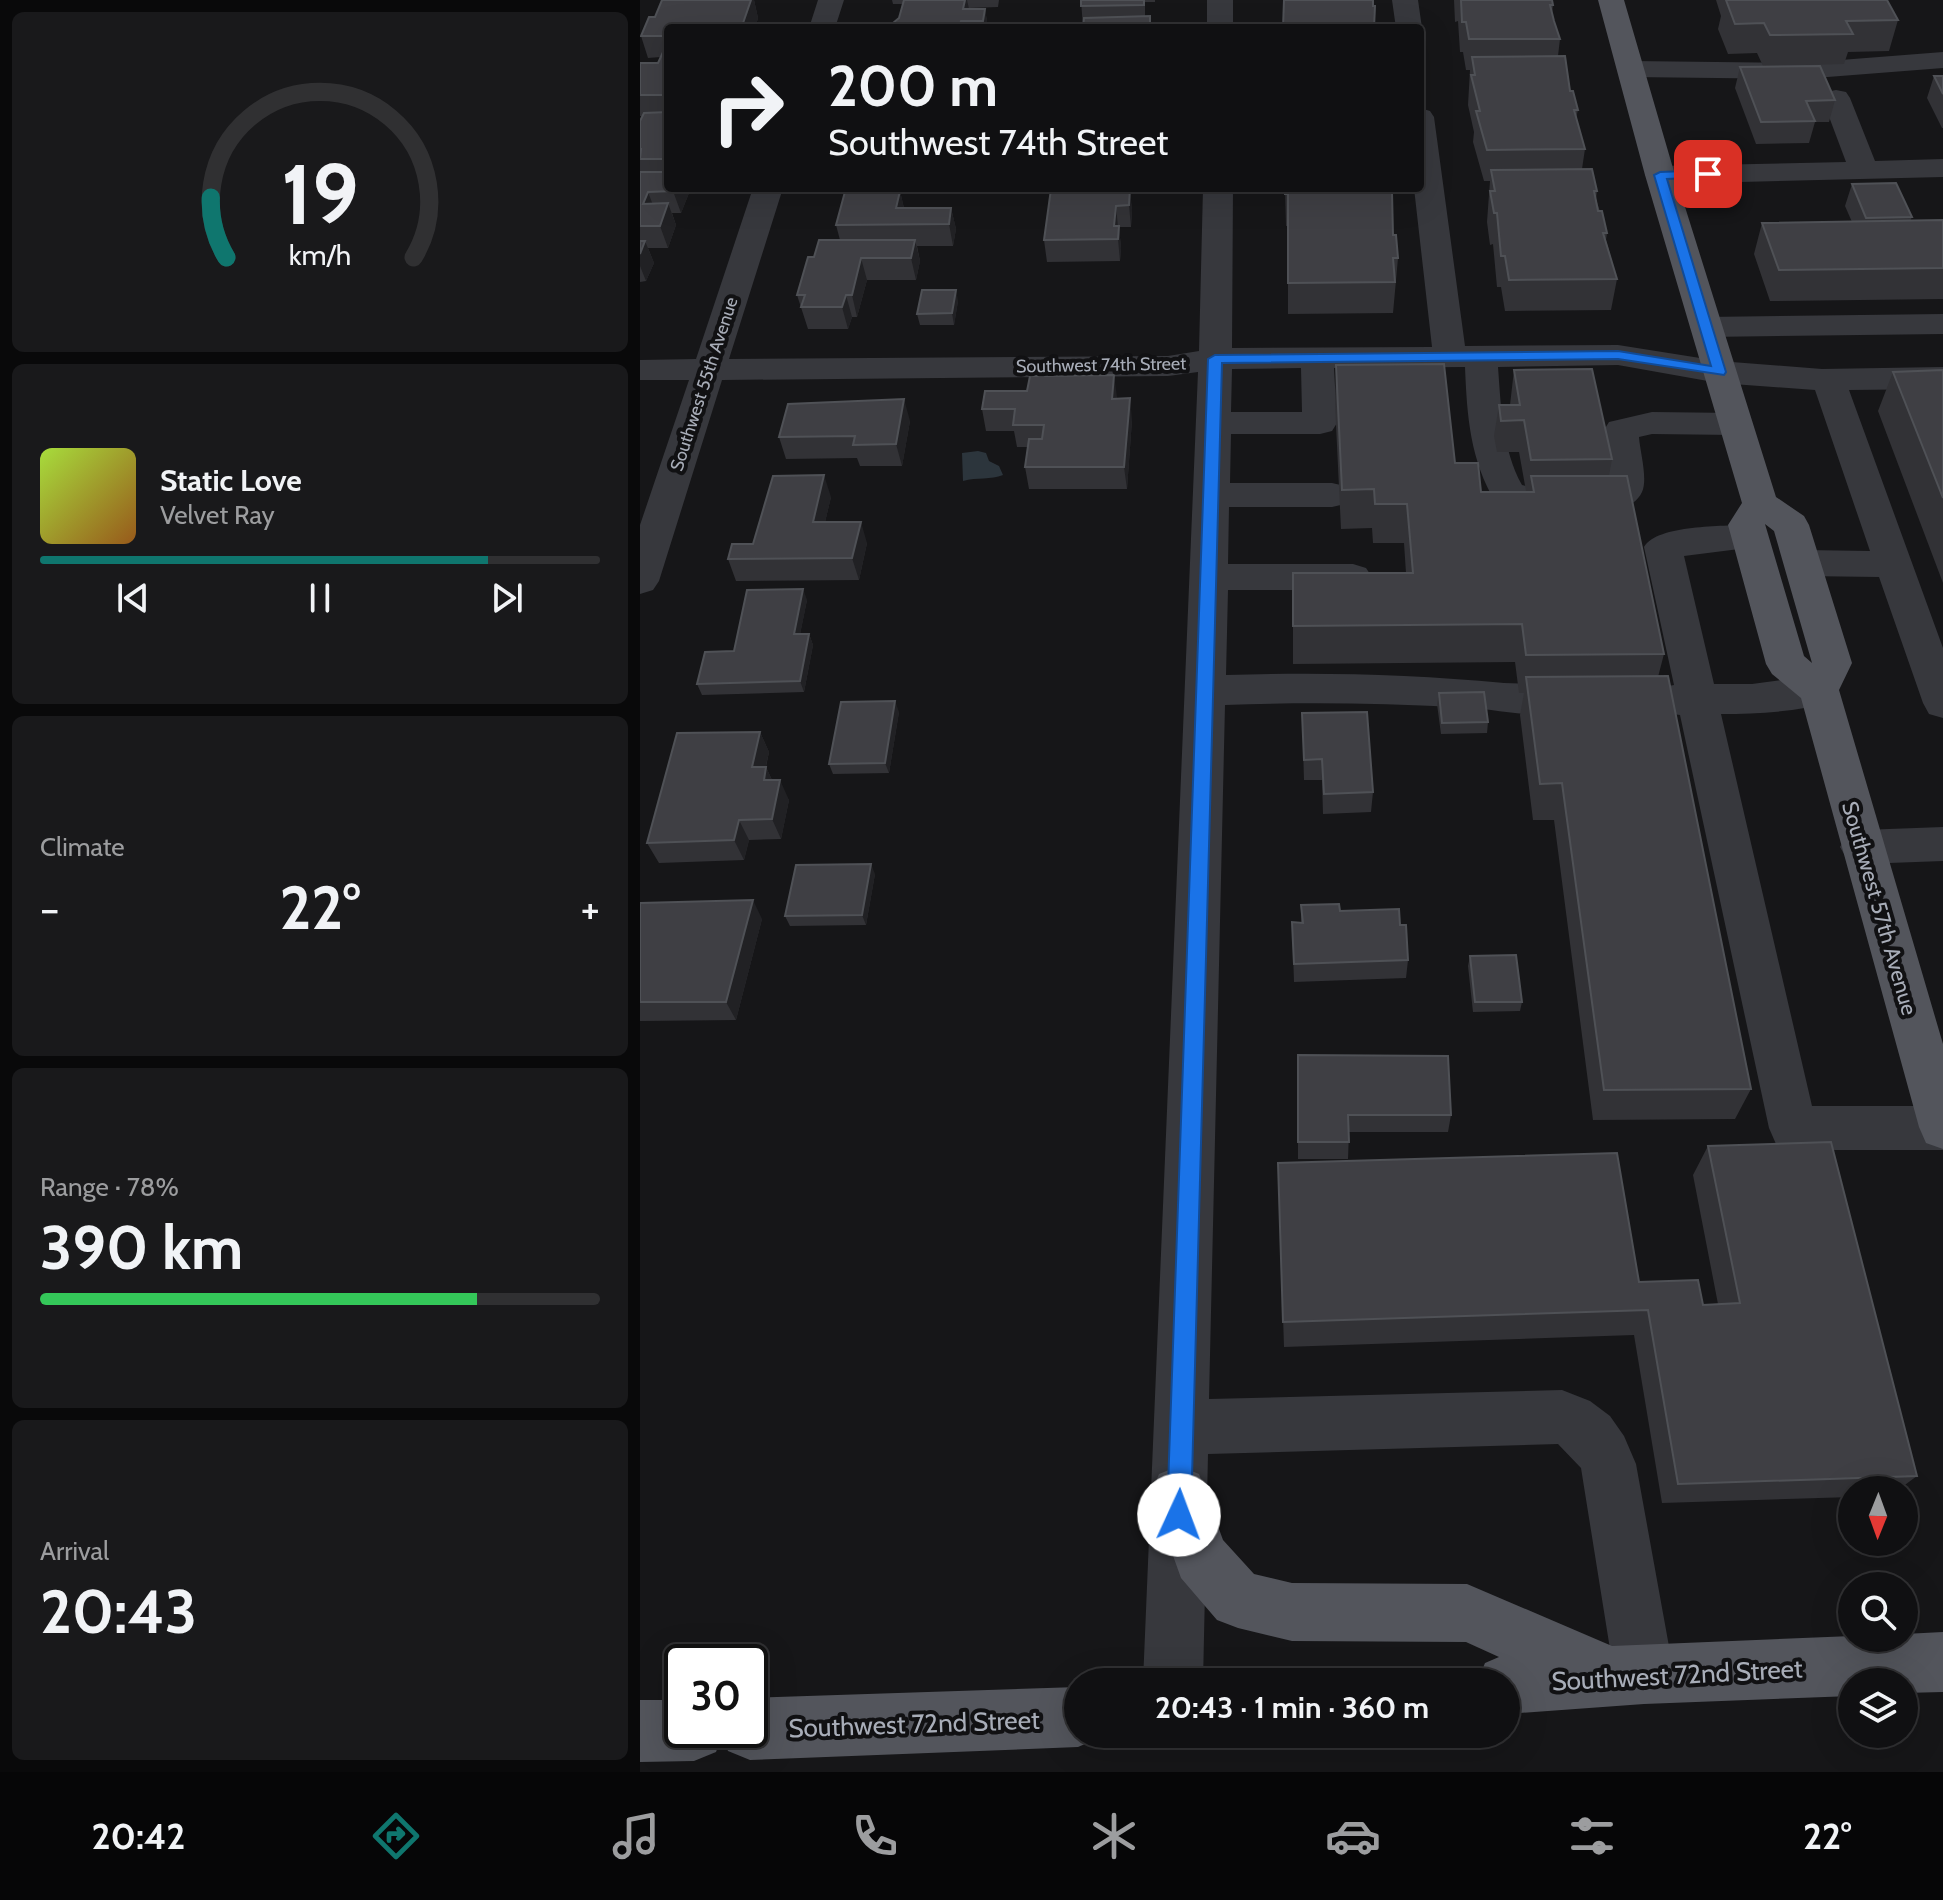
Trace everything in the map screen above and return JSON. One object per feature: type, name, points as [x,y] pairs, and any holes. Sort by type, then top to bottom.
[{"type":"main road","points":[[1611,0],[1735,424],[1755,520],[1786,664],[1819,690],[1832,663],[1791,525],[1755,520]]},
{"type":"main road","name":"Southwest 57th Avenue","points":[[1819,690],[1943,1127]]},
{"type":"main road","points":[[1179,1494],[1201,1558],[1238,1599],[1292,1612],[1467,1613],[1627,1675]]},
{"type":"main road","name":"Southwest 72nd Street","points":[[1520,1683],[1627,1675],[1943,1662]]},
{"type":"main road","name":"Southwest 72nd Street","points":[[768,1728],[1064,1718]]},
{"type":"main road","points":[[640,1731],[664,1731]]},
{"type":"street","points":[[823,24],[831,0]]},
{"type":"street","points":[[1220,0],[1220,24]]},
{"type":"street","points":[[1405,0],[1408,24]]},
{"type":"street","points":[[1631,69],[1789,71],[1931,62]]},
{"type":"street","points":[[1836,98],[1864,170]]},
{"type":"street","points":[[1424,149],[1443,302],[1465,357],[1497,475],[1509,494],[1533,500],[1610,501],[1626,489],[1621,430],[1652,423],[1735,424]]},
{"type":"street","points":[[1660,175],[1943,168]]},
{"type":"street","name":"Southwest 55th Avenue","points":[[640,581],[767,192]]},
{"type":"street","points":[[1173,1668],[1214,423],[1218,192]]},
{"type":"street","points":[[1706,327],[1943,324]]},
{"type":"street","name":"Southwest 74th Street","points":[[640,370],[1168,366],[1215,359],[1618,355],[1719,372],[1828,380],[1943,378]]},
{"type":"street","points":[[1214,423],[1320,423],[1317,358]]},
{"type":"street","points":[[1828,380],[1943,703]]},
{"type":"street","points":[[1211,495],[1332,495]]},
{"type":"street","points":[[1755,520],[1663,547],[1793,1128],[1943,1127]]},
{"type":"street","points":[[1803,563],[1893,564]]},
{"type":"street","points":[[1207,577],[1361,577]]},
{"type":"street","points":[[1203,691],[1318,687],[1461,692],[1506,698],[1696,700],[1752,699],[1819,690]]},
{"type":"street","points":[[1862,847],[1943,844]]},
{"type":"street","points":[[1182,1427],[1562,1417],[1578,1423],[1597,1444],[1608,1464],[1627,1675]]},
{"type":"shaded area","points":[[962,453],[986,453],[989,461],[999,466],[1003,475],[963,481]]},
{"type":"building","points":[[662,0],[751,0],[743,24],[664,24],[664,36],[641,36],[649,17],[655,17]]},
{"type":"building","points":[[904,0],[965,0],[963,9],[985,9],[983,21],[961,21],[960,24],[892,24],[899,18]]},
{"type":"building","points":[[1081,0],[1144,0],[1144,5],[1081,6]]},
{"type":"building","points":[[1284,0],[1373,0],[1375,6],[1374,24],[1283,24]]},
{"type":"building","points":[[1461,0],[1552,0],[1553,5],[1550,5],[1560,39],[1469,39],[1466,22],[1462,22]]},
{"type":"building","points":[[1726,0],[1887,0],[1898,20],[1846,21],[1853,34],[1770,35],[1764,23],[1735,24]]},
{"type":"building","points":[[1150,16],[1150,24],[1083,24],[1084,18]]},
{"type":"building","points":[[664,50],[664,95],[640,95],[640,63],[658,63]]},
{"type":"building","points":[[1565,56],[1570,91],[1573,91],[1578,110],[1574,110],[1585,149],[1487,150],[1476,111],[1480,111],[1471,75],[1475,75],[1472,57]]},
{"type":"building","points":[[1820,66],[1835,100],[1806,101],[1815,121],[1761,122],[1740,67]]},
{"type":"building","points":[[1934,76],[1943,76],[1943,94]]},
{"type":"building","points":[[664,112],[664,159],[640,159],[640,121],[644,113]]},
{"type":"building","points":[[1592,169],[1598,211],[1602,211],[1607,233],[1603,233],[1617,279],[1509,280],[1505,256],[1501,256],[1497,213],[1494,213],[1490,191],[1495,191],[1491,170]]},
{"type":"building","points":[[640,172],[664,172],[664,191],[648,192],[643,204],[668,203],[660,226],[640,226]]},
{"type":"building","points":[[1896,183],[1912,217],[1866,218],[1852,184]]},
{"type":"building","points":[[845,192],[900,192],[896,208],[951,208],[949,224],[836,225]]},
{"type":"building","points":[[1051,192],[1130,192],[1129,205],[1116,206],[1114,226],[1119,226],[1118,239],[1044,240]]},
{"type":"building","points":[[1392,193],[1393,235],[1396,235],[1398,258],[1393,258],[1395,282],[1288,283],[1288,194],[1285,194]]},
{"type":"building","points":[[1943,220],[1943,268],[1779,270],[1762,223]]},
{"type":"building","points":[[819,240],[915,240],[911,258],[861,258],[852,295],[846,295],[842,307],[801,307],[805,295],[797,295],[808,257],[814,257]]},
{"type":"building","points":[[922,290],[956,290],[952,313],[917,314]]},
{"type":"building","points":[[1444,364],[1455,463],[1478,463],[1481,492],[1534,492],[1531,476],[1627,476],[1664,654],[1526,655],[1522,624],[1293,626],[1293,573],[1413,573],[1407,504],[1375,504],[1374,489],[1342,490],[1336,365]]},
{"type":"building","points":[[1592,369],[1612,459],[1531,460],[1524,420],[1501,421],[1499,405],[1520,405],[1514,370]]},
{"type":"building","points":[[1943,370],[1943,498],[1893,372]]},
{"type":"building","points":[[1114,375],[1112,399],[1130,398],[1124,467],[1025,467],[1029,439],[1042,439],[1044,425],[1013,425],[1015,409],[982,409],[985,391],[1027,391],[1030,376]]},
{"type":"building","points":[[904,399],[896,444],[853,445],[855,436],[779,437],[788,404]]},
{"type":"building","points":[[824,475],[813,522],[861,522],[852,558],[728,559],[732,544],[753,544],[773,476]]},
{"type":"building","points":[[803,589],[794,634],[809,634],[800,681],[697,684],[705,652],[734,651],[747,590]]},
{"type":"building","points":[[1668,676],[1751,1089],[1604,1090],[1562,783],[1540,784],[1526,677]]},
{"type":"building","points":[[1484,692],[1488,722],[1442,723],[1439,693]]},
{"type":"building","points":[[895,701],[885,763],[829,764],[841,702]]},
{"type":"building","points":[[1367,712],[1373,792],[1324,794],[1322,759],[1304,760],[1302,713]]},
{"type":"building","points":[[760,732],[752,767],[766,767],[764,780],[780,780],[772,819],[739,820],[734,840],[647,843],[677,733]]},
{"type":"building","points":[[871,864],[862,915],[785,916],[796,865]]},
{"type":"building","points":[[753,900],[726,1002],[640,1002],[640,903]]},
{"type":"building","points":[[1339,904],[1340,911],[1399,909],[1400,925],[1406,925],[1408,960],[1294,964],[1292,922],[1303,923],[1301,905]]},
{"type":"building","points":[[1516,955],[1522,1002],[1475,1002],[1470,956]]},
{"type":"building","points":[[1298,1055],[1448,1056],[1451,1115],[1348,1115],[1349,1142],[1298,1142]]},
{"type":"building","points":[[1831,1142],[1917,1476],[1838,1476],[1838,1479],[1678,1484],[1648,1310],[1283,1322],[1278,1163],[1617,1153],[1639,1282],[1698,1280],[1703,1305],[1740,1303],[1708,1146]]},
{"type":"route","points":[[1179,1515],[1215,359],[1618,355],[1719,372],[1660,175],[1708,174]]}]
